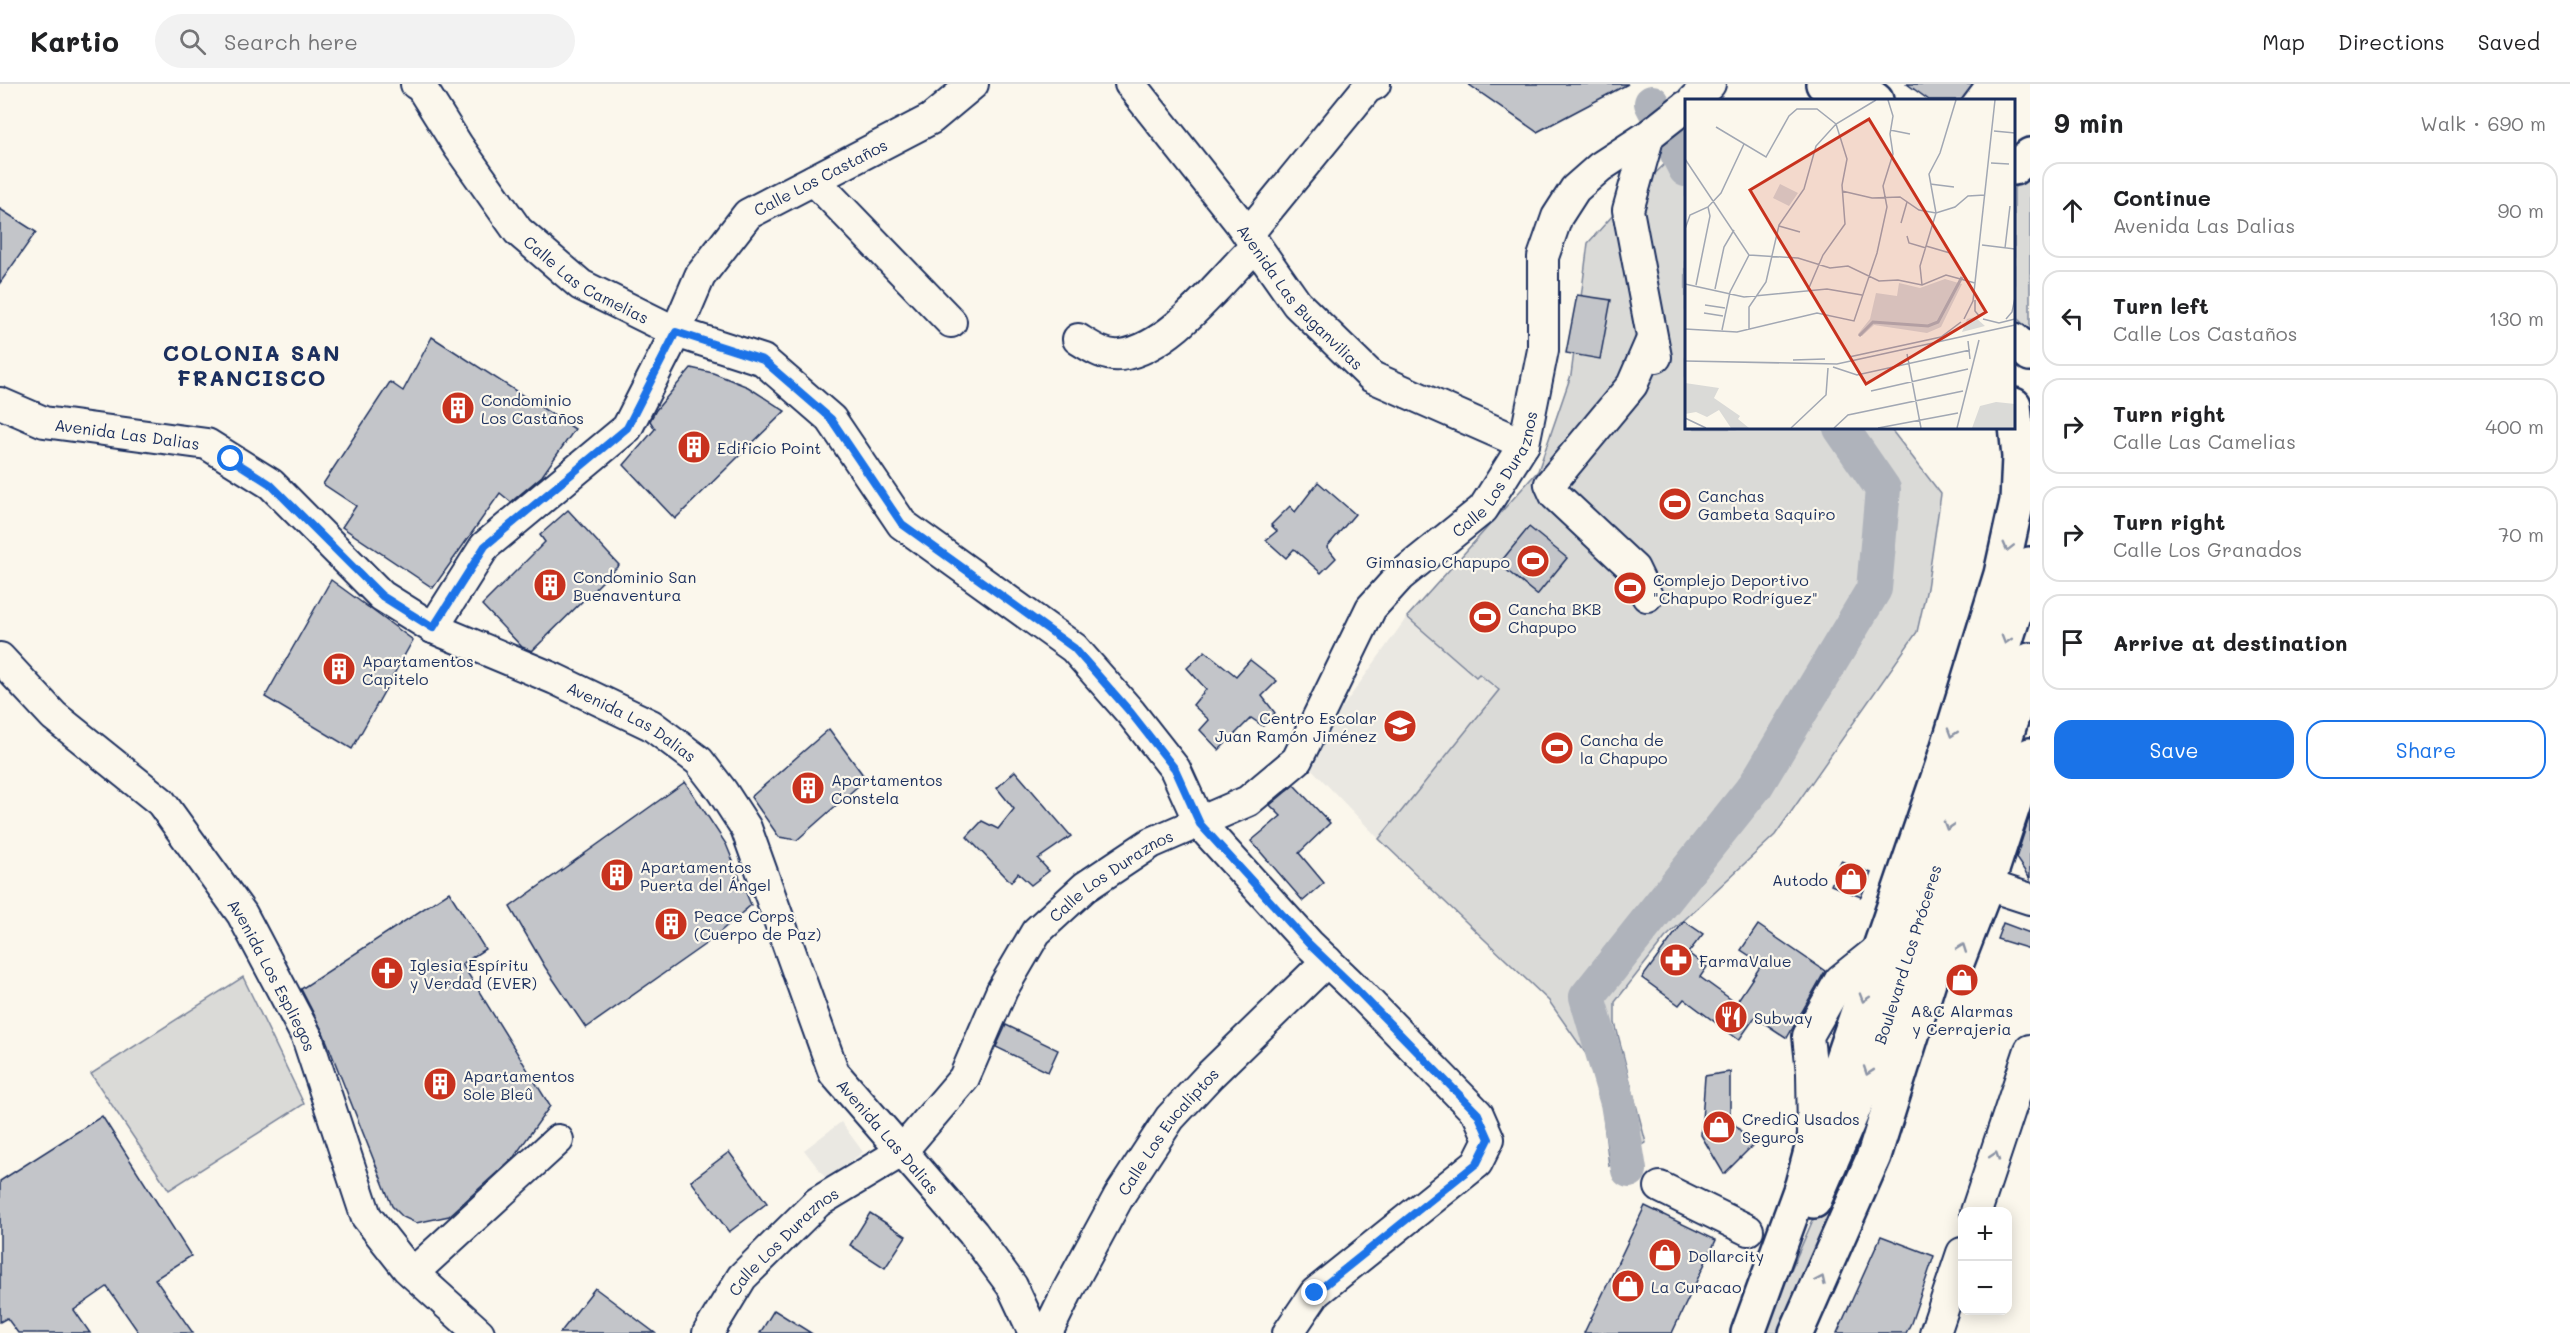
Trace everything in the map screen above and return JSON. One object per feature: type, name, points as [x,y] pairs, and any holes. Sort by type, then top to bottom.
[{"type":"main road","points":[[1823,84],[1843,99]]},
{"type":"main road","points":[[1855,84],[1875,99]]},
{"type":"main road","points":[[2015,158],[2030,154]]},
{"type":"main road","points":[[2015,166],[2030,154]]},
{"type":"main road","points":[[2015,342],[2030,354]]},
{"type":"main road","points":[[1748,1333],[1802,1185],[1814,1140],[1857,1019],[1893,952],[2001,574],[2017,501],[2019,457],[2015,422]]},
{"type":"main road","points":[[2017,501],[2030,470]]},
{"type":"main road","name":"Boulevard Los Próceres","points":[[1753,1333],[1857,1102],[1893,952],[2030,564]]},
{"type":"main road","name":"Boulevard Los Próceres","points":[[1796,1333],[1874,1156],[2030,660]]},
{"type":"main road","points":[[1874,1156],[1909,1089],[1987,885],[2030,755]]},
{"type":"street","name":"Calle Las Camelias","points":[[416,84],[421,87],[458,146],[518,231],[581,285],[676,332],[763,360],[831,419],[902,524],[1074,648],[1131,713],[1175,769],[1200,824],[1326,961],[1478,1114],[1489,1139],[1477,1163],[1315,1293],[1288,1333]]},
{"type":"street","name":"Calle Los Castaños","points":[[433,628],[485,546],[627,428],[676,332],[700,276],[748,214],[932,119],[973,84]]},
{"type":"street","name":"Avenida Las Buganvilias","points":[[1130,84],[1252,240],[1297,303],[1372,376],[1524,444]]},
{"type":"street","points":[[1078,339],[1096,351],[1119,355],[1142,350],[1187,319],[1252,240],[1367,88],[1375,84]]},
{"type":"street","points":[[1694,99],[1710,84]]},
{"type":"street","name":"Calle Los Duraznos","points":[[708,1333],[742,1277],[818,1202],[902,1152],[964,1078],[1002,990],[1036,932],[1085,887],[1142,849],[1248,801],[1297,760],[1371,608],[1400,576],[1483,509],[1524,444],[1543,350],[1542,257],[1557,217],[1575,189],[1592,174],[1685,107]]},
{"type":"street","points":[[1649,135],[1628,210],[1659,371]]},
{"type":"street","points":[[814,180],[951,322]]},
{"type":"street","points":[[1647,596],[1634,569],[1555,495],[1550,484],[1632,385],[1652,339]]},
{"type":"street","name":"Avenida Las Dalias","points":[[0,403],[44,422],[207,444],[270,484],[382,596],[433,628],[555,679],[651,725],[699,761],[723,790],[746,828],[834,1073],[973,1233],[1012,1286],[1029,1322],[1053,1321]]},
{"type":"street","name":"Avenida Los Espliegos","points":[[0,658],[54,716],[161,802],[242,914],[307,1037],[366,1216],[413,1273],[479,1333]]},
{"type":"street","points":[[1987,885],[2030,899]]},
{"type":"street","name":"Calle Los Eucaliptos","points":[[1053,1321],[1119,1196],[1170,1118],[1210,1075],[1326,961]]},
{"type":"street","points":[[1978,1207],[2030,1050]]},
{"type":"street","points":[[413,1273],[558,1140]]},
{"type":"street","points":[[1660,1187],[1748,1230]]},
{"type":"street","points":[[1935,1333],[1959,1261]]},
{"type":"shaded area","name":"Complejo Deportivo \"Chapupo Rodríguez\"","points":[[1685,144],[1685,429],[1891,429],[1941,494],[1927,588],[1917,632],[1775,835],[1665,938],[1615,1002],[1615,1023],[1646,1143],[1609,1166],[1598,1071],[1549,1001],[1379,839],[1499,690],[1479,674],[1476,677],[1407,617],[1538,471],[1571,375],[1588,243]]},
{"type":"shaded area","points":[[2030,171],[2030,331],[2015,316],[2015,187]]},
{"type":"shaded area","name":"Centro Escolar Juan Ramón Jiménez","points":[[1407,617],[1499,690],[1379,839],[1304,761]]},
{"type":"shaded area","points":[[243,977],[304,1104],[169,1190],[91,1074]]},
{"type":"shaded area","points":[[1866,1100],[1878,1106],[1782,1333],[1763,1333]]},
{"type":"shaded area","points":[[841,1122],[863,1152],[827,1180],[804,1150]]},
{"type":"building","points":[[1468,84],[1628,84],[1537,132]]},
{"type":"building","points":[[1907,84],[1973,84],[1962,99],[1928,99]]},
{"type":"building","points":[[0,209],[36,232],[0,283]]},
{"type":"building","points":[[1577,295],[1611,300],[1600,359],[1566,353]]},
{"type":"building","points":[[432,337],[575,429],[542,476],[511,502],[500,493],[433,588],[342,527],[356,506],[323,484],[390,382],[403,391]]},
{"type":"building","name":"Edificio Point","points":[[691,368],[713,373],[748,387],[785,411],[675,519],[624,465],[655,429],[650,421],[656,410]]},
{"type":"building","points":[[1318,482],[1355,514],[1327,547],[1336,558],[1321,573],[1294,549],[1286,558],[1266,540],[1277,531],[1271,525],[1290,506],[1295,512]]},
{"type":"building","name":"Condominio San Buenaventura","points":[[568,510],[619,565],[532,651],[522,647],[482,605],[545,542],[540,535]]},
{"type":"building","name":"Gimnasio Chapupo","points":[[1529,527],[1567,558],[1537,595],[1499,564]]},
{"type":"building","name":"Apartamentos Capitelo","points":[[331,580],[413,640],[352,749],[265,697]]},
{"type":"building","points":[[1205,651],[1236,676],[1250,660],[1277,681],[1262,696],[1275,713],[1263,726],[1251,718],[1219,750],[1200,730],[1209,720],[1193,705],[1206,689],[1187,668]]},
{"type":"building","name":"Apartamentos Constela","points":[[829,729],[866,779],[797,840],[779,837],[751,797]]},
{"type":"building","points":[[1015,771],[1071,836],[1038,859],[1049,871],[1031,885],[1018,873],[1011,882],[967,837],[982,821],[998,829],[1014,809],[997,788]]},
{"type":"building","points":[[685,782],[726,844],[751,905],[707,943],[586,1028],[545,967],[510,907]]},
{"type":"building","points":[[1294,785],[1330,823],[1299,853],[1324,883],[1303,901],[1251,841],[1281,816],[1270,805]]},
{"type":"building","points":[[2030,815],[2030,879],[2016,858]]},
{"type":"building","name":"Autodo","points":[[1841,861],[1871,873],[1861,897],[1831,885]]},
{"type":"building","name":"Apartamentos Sole Bleû","points":[[449,892],[485,949],[462,964],[550,1106],[514,1157],[449,1216],[416,1223],[403,1217],[392,1206],[323,1032],[301,989]]},
{"type":"building","points":[[1684,921],[1703,934],[1688,953],[1707,967],[1700,977],[1736,1003],[1762,964],[1741,950],[1758,925],[1825,971],[1787,1038],[1755,1017],[1739,1040],[1684,999],[1679,1005],[1642,978]]},
{"type":"building","points":[[2003,923],[2030,933],[2030,949],[1997,939]]},
{"type":"building","points":[[1006,1025],[1058,1050],[1048,1072],[996,1047]]},
{"type":"building","name":"CrediQ Usados Seguros","points":[[1730,1072],[1730,1119],[1753,1145],[1724,1174],[1701,1135],[1705,1076]]},
{"type":"building","points":[[102,1116],[191,1256],[155,1279],[193,1333],[139,1333],[107,1287],[74,1310],[90,1333],[18,1333],[7,1318],[0,1322],[0,1181]]},
{"type":"building","points":[[729,1152],[767,1203],[729,1232],[691,1181]]},
{"type":"building","points":[[1645,1206],[1716,1240],[1672,1333],[1584,1333]]},
{"type":"building","points":[[870,1213],[906,1236],[885,1268],[850,1245]]},
{"type":"building","points":[[1881,1236],[1934,1256],[1911,1323],[1906,1333],[1837,1333]]},
{"type":"building","points":[[595,1288],[655,1333],[560,1333]]},
{"type":"building","points":[[774,1310],[811,1333],[760,1333]]},
{"type":"waterway","points":[[1652,103],[1685,167]]},
{"type":"waterway","points":[[1629,1170],[1618,1103],[1587,997],[1756,785],[1874,589],[1883,489],[1842,429]]},
{"type":"place","name":"Condominio Los Castaños","points":[[458,408]]},
{"type":"place","name":"Edificio Point","points":[[694,447]]},
{"type":"place","name":"Canchas Gambeta Saquiro","points":[[1675,504]]},
{"type":"place","name":"Gimnasio Chapupo","points":[[1533,561]]},
{"type":"place","name":"Condominio San Buenaventura","points":[[550,585]]},
{"type":"place","name":"Complejo Deportivo \"Chapupo Rodríguez\"","points":[[1630,588]]},
{"type":"place","name":"Cancha BKB Chapupo","points":[[1485,617]]},
{"type":"place","name":"Apartamentos Capitelo","points":[[339,669]]},
{"type":"place","name":"Centro Escolar Juan Ramón Jiménez","points":[[1400,726]]},
{"type":"place","name":"Cancha de la Chapupo","points":[[1557,748]]},
{"type":"place","name":"Apartamentos Constela","points":[[808,788]]},
{"type":"place","name":"Apartamentos Puerta del Ángel","points":[[617,875]]},
{"type":"place","name":"Autodo","points":[[1851,879]]},
{"type":"place","name":"Peace Corps (Cuerpo de Paz)","points":[[671,924]]},
{"type":"place","name":"FarmaValue","points":[[1676,960]]},
{"type":"place","name":"Iglesia Espíritu y Verdad (EVER)","points":[[387,973]]},
{"type":"place","name":"A&C Alarmas y Cerrajeria","points":[[1962,980]]},
{"type":"place","name":"Subway","points":[[1731,1017]]},
{"type":"place","name":"Apartamentos Sole Bleû","points":[[440,1084]]},
{"type":"place","name":"CrediQ Usados Seguros","points":[[1719,1127]]},
{"type":"place","name":"Dollarcity","points":[[1665,1255]]},
{"type":"place","name":"La Curacao","points":[[1628,1286]]},
{"type":"district","name":"COLONIA SAN FRANCISCO","points":[[252,364]]},
{"type":"route","points":[[231,459],[270,484],[382,596],[433,628],[485,546],[627,428],[676,332],[763,360],[831,419],[902,524],[1074,648],[1131,713],[1175,769],[1200,824],[1309,944],[1478,1114],[1489,1139],[1477,1163],[1315,1293]]}]
